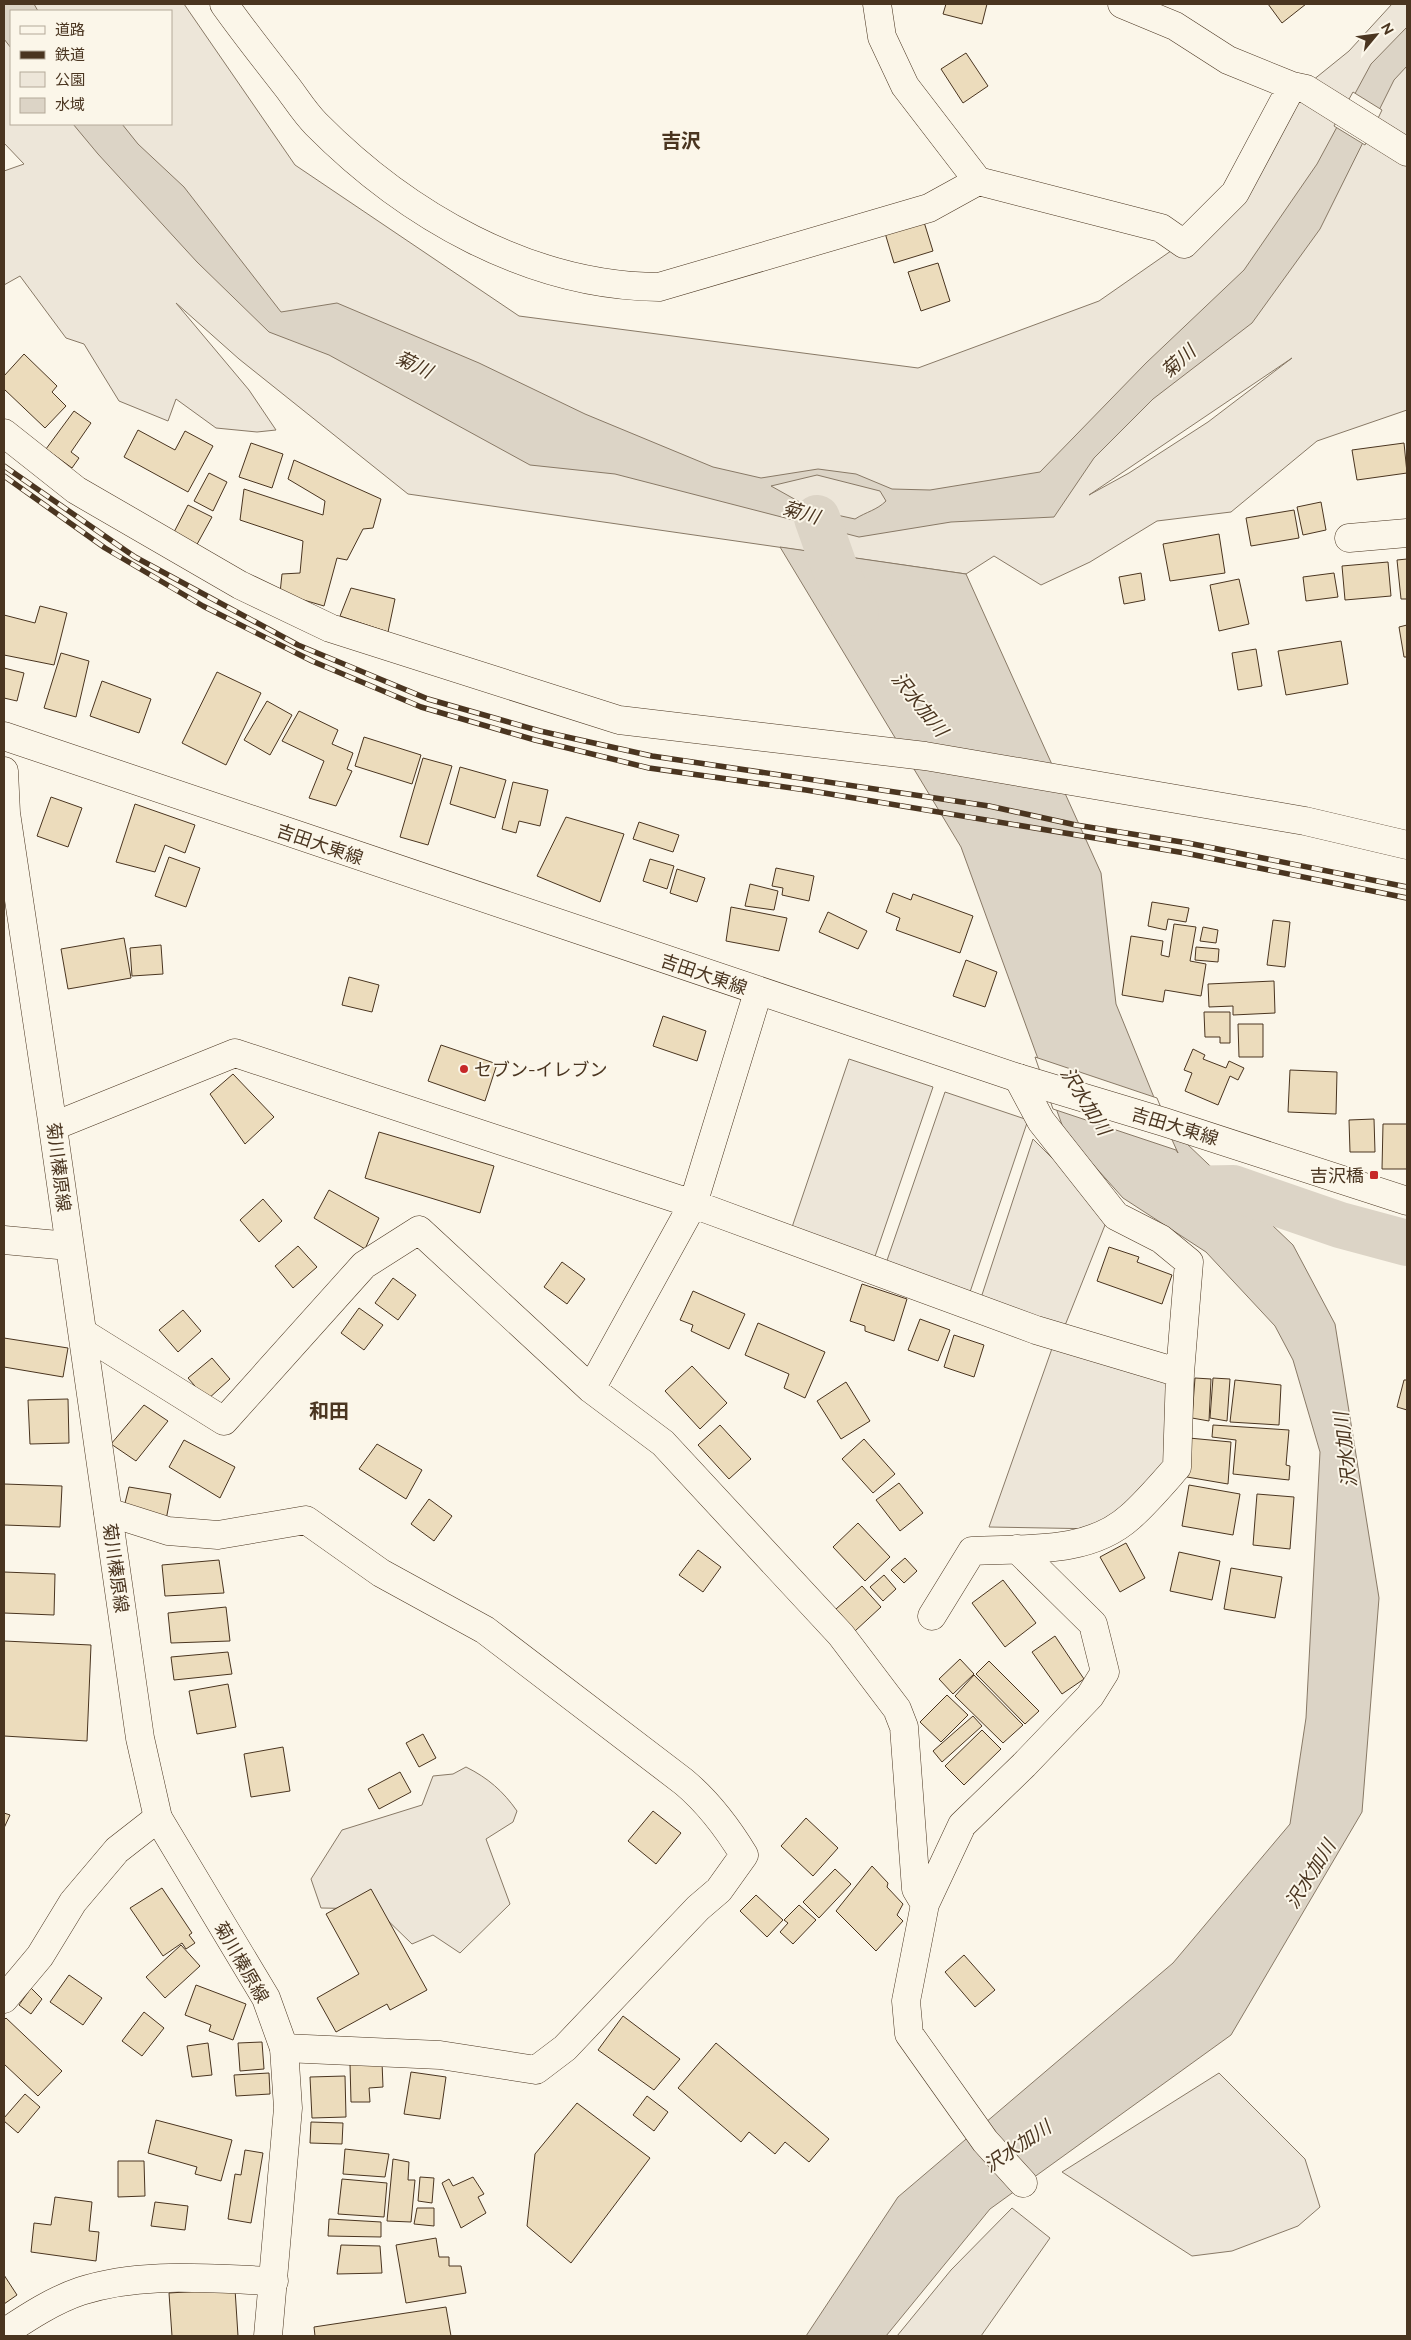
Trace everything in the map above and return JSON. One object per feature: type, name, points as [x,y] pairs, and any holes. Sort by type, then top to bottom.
[{"type":"street","points":[[224,4],[315,123],[374,176],[427,213],[512,259],[596,283],[627,287],[659,287],[929,208],[978,181]]},
{"type":"street","points":[[877,4],[882,37],[905,86],[978,181],[1161,228],[1184,244],[1235,193],[1299,88]]},
{"type":"street","points":[[1122,4],[1175,26],[1228,60],[1299,88],[1407,152]]},
{"type":"street","points":[[4,432],[76,490],[240,585],[330,628],[619,720],[925,756],[1305,821],[1407,846]]},
{"type":"street","points":[[1349,538],[1407,533]]},
{"type":"street","name":"吉田大東線","points":[[4,736],[1026,1081],[1164,1122],[1407,1201]]},
{"type":"street","name":"菊川榛原線","points":[[4,771],[6,813],[54,1126],[69,1246],[140,1738],[158,1818],[266,1998],[284,2048],[288,2108],[268,2336]]},
{"type":"street","points":[[591,1389],[693,1204],[758,992]]},
{"type":"street","points":[[54,1126],[235,1053],[693,1204],[1036,1330],[1180,1373]]},
{"type":"street","points":[[932,1616],[972,1551],[1067,1546],[1107,1533],[1130,1518],[1177,1467],[1180,1373],[1189,1262],[1161,1239],[1116,1216],[1041,1121],[1026,1081]]},
{"type":"street","points":[[83,1333],[224,1421],[364,1265],[419,1230],[591,1389],[663,1444],[841,1635],[897,1708],[904,1726],[916,1889],[925,1904]]},
{"type":"street","points":[[4,1240],[69,1246]]},
{"type":"street","points":[[108,1512],[168,1531],[218,1535],[306,1520],[381,1573],[486,1630],[699,1795],[728,1828],[744,1855],[719,1890],[698,1908],[565,2048],[536,2070],[440,2056],[284,2048]]},
{"type":"street","points":[[1016,1549],[1093,1624],[1105,1672],[1090,1696],[1024,1765],[962,1825],[925,1904],[906,2001],[909,2034],[985,2141],[1022,2182]]},
{"type":"street","points":[[4,1999],[40,1956],[73,1902],[116,1850],[158,1818]]},
{"type":"street","points":[[4,2332],[29,2316],[80,2292],[118,2282],[164,2278],[274,2281]]},
{"type":"green space","points":[[4,4],[184,4],[295,165],[519,316],[918,368],[1099,301],[1191,237],[1281,106],[1349,51],[1392,4],[1407,4],[1407,410],[1317,441],[1231,512],[1157,521],[1090,562],[1041,585],[994,556],[966,574],[408,494],[239,359],[176,303],[249,390],[276,430],[257,432],[216,428],[176,399],[168,421],[119,401],[84,344],[66,338],[20,276],[4,285],[4,171],[24,164],[4,143]],"holes":[[[1292,358],[1208,422],[1129,473],[1089,495]]]},
{"type":"green space","points":[[849,1059],[933,1087],[871,1268],[788,1239]]},
{"type":"green space","points":[[945,1092],[1028,1120],[967,1301],[883,1272]]},
{"type":"green space","points":[[1033,1139],[1109,1215],[1062,1333],[979,1304]]},
{"type":"green space","points":[[1055,1340],[1173,1376],[1170,1468],[1103,1529],[989,1527]]},
{"type":"green space","points":[[466,1767],[494,1786],[517,1811],[513,1822],[486,1839],[510,1904],[460,1953],[433,1935],[412,1944],[376,1909],[321,1908],[311,1879],[342,1830],[422,1805],[433,1776],[453,1774]]},
{"type":"green space","points":[[1219,2073],[1305,2159],[1320,2207],[1298,2226],[1232,2251],[1192,2256],[1062,2172]]},
{"type":"green space","points":[[1012,2208],[1050,2238],[981,2336],[897,2336],[951,2270]]},
{"type":"water","points":[[4,4],[34,4],[37,10],[10,10],[10,47],[4,39]]},
{"type":"water","name":"菊川","points":[[1407,27],[1407,66],[1394,80],[1320,229],[1252,323],[1153,399],[1094,458],[1054,517],[951,522],[859,537],[615,474],[530,465],[329,355],[269,332],[197,262],[74,125],[123,125],[138,144],[184,187],[281,312],[337,303],[479,363],[585,414],[713,467],[761,478],[818,469],[856,474],[892,489],[930,490],[1040,472],[1146,363],[1244,270],[1317,164],[1371,64]],"holes":[[[817,475],[880,491],[886,501],[879,507],[855,519],[814,510],[771,486]]]},
{"type":"water","points":[[780,547],[966,574],[1101,873],[1116,1004],[1164,1122],[1293,1245],[1335,1324],[1379,1598],[1362,1812],[1231,2035],[990,2209],[886,2336],[806,2336],[898,2197],[1173,1963],[1290,1824],[1306,1718],[1320,1452],[1293,1360],[1275,1326],[1206,1252],[1123,1198],[1065,1133],[961,847]]},
{"type":"pier","points":[[1353,92],[1382,110],[1365,145],[1334,126]]},
{"type":"pier","points":[[1035,1057],[1157,1098],[1166,1120],[1164,1122],[1178,1153],[1176,1150],[1053,1109]]},
{"type":"building","points":[[946,4],[987,4],[982,24],[943,14]]},
{"type":"building","points":[[1268,4],[1306,4],[1282,23]]},
{"type":"building","points":[[966,53],[988,86],[963,103],[941,69]]},
{"type":"building","points":[[924,222],[933,251],[894,263],[885,233]]},
{"type":"building","points":[[938,263],[950,301],[921,311],[908,272]]},
{"type":"building","points":[[24,354],[57,386],[52,392],[66,406],[45,428],[4,389],[4,376]]},
{"type":"building","points":[[74,411],[91,423],[71,452],[79,458],[72,468],[46,449]]},
{"type":"building","points":[[138,430],[175,450],[185,431],[213,446],[188,492],[124,457]]},
{"type":"building","points":[[251,443],[283,454],[272,488],[239,477]]},
{"type":"building","points":[[1404,443],[1407,473],[1357,480],[1352,450]]},
{"type":"building","points":[[294,460],[381,499],[373,528],[363,529],[347,560],[337,558],[324,606],[280,593],[282,574],[300,573],[303,541],[240,520],[244,489],[323,515],[325,501],[288,479]]},
{"type":"building","points":[[209,473],[227,482],[213,511],[194,501]]},
{"type":"building","points":[[1321,502],[1326,530],[1303,535],[1297,507]]},
{"type":"building","points":[[188,505],[212,517],[195,548],[172,536]]},
{"type":"building","points":[[1294,510],[1299,538],[1251,546],[1246,518]]},
{"type":"building","points":[[1219,534],[1225,573],[1170,581],[1163,544]]},
{"type":"building","points":[[1407,559],[1407,599],[1401,599],[1397,560]]},
{"type":"building","points":[[1388,562],[1391,596],[1345,600],[1342,566]]},
{"type":"building","points":[[1141,573],[1145,600],[1124,604],[1119,577]]},
{"type":"building","points":[[1334,573],[1338,597],[1306,601],[1303,577]]},
{"type":"building","points":[[1239,579],[1249,624],[1219,631],[1210,585]]},
{"type":"building","points":[[351,588],[395,599],[388,632],[340,616]]},
{"type":"building","points":[[40,606],[67,613],[54,665],[4,655],[4,615],[35,623]]},
{"type":"building","points":[[1407,625],[1407,657],[1404,657],[1399,627]]},
{"type":"building","points":[[1341,641],[1348,684],[1286,695],[1278,651]]},
{"type":"building","points":[[1256,649],[1262,686],[1238,690],[1232,653]]},
{"type":"building","points":[[61,653],[89,661],[76,717],[44,708]]},
{"type":"building","points":[[4,668],[24,673],[17,701],[4,698]]},
{"type":"building","points":[[217,672],[261,693],[226,765],[182,743]]},
{"type":"building","points":[[102,681],[151,699],[139,733],[90,716]]},
{"type":"building","points":[[267,701],[292,715],[270,755],[244,740]]},
{"type":"building","points":[[299,711],[338,730],[332,744],[353,753],[347,769],[352,771],[336,806],[309,798],[324,761],[282,741]]},
{"type":"building","points":[[364,737],[421,755],[412,784],[355,766]]},
{"type":"building","points":[[423,758],[452,766],[428,845],[400,837]]},
{"type":"building","points":[[460,767],[506,780],[495,818],[450,804]]},
{"type":"building","points":[[513,782],[548,790],[540,826],[519,821],[516,833],[502,829]]},
{"type":"building","points":[[51,797],[82,808],[68,847],[37,836]]},
{"type":"building","points":[[135,804],[195,825],[185,853],[165,845],[155,872],[116,862]]},
{"type":"building","points":[[566,817],[624,834],[600,902],[537,876]]},
{"type":"building","points":[[639,822],[679,835],[673,852],[633,839]]},
{"type":"building","points":[[169,857],[200,868],[186,907],[155,896]]},
{"type":"building","points":[[650,859],[674,866],[667,889],[643,881]]},
{"type":"building","points":[[776,868],[814,876],[809,901],[782,895],[783,888],[772,886]]},
{"type":"building","points":[[677,869],[705,878],[697,902],[670,893]]},
{"type":"building","points":[[750,884],[778,891],[774,910],[745,906]]},
{"type":"building","points":[[893,893],[911,900],[913,894],[973,916],[960,953],[896,930],[900,918],[886,912]]},
{"type":"building","points":[[1152,902],[1189,908],[1186,922],[1168,919],[1166,930],[1148,926]]},
{"type":"building","points":[[731,907],[787,918],[779,951],[726,941]]},
{"type":"building","points":[[828,912],[867,931],[858,949],[819,932]]},
{"type":"building","points":[[1273,920],[1290,922],[1285,967],[1267,965]]},
{"type":"building","points":[[1174,924],[1196,927],[1190,961],[1206,964],[1201,996],[1165,990],[1163,1002],[1122,995],[1131,936],[1163,941],[1161,955],[1169,957]]},
{"type":"building","points":[[1203,927],[1218,930],[1216,943],[1200,941]]},
{"type":"building","points":[[124,938],[131,978],[68,989],[61,949]]},
{"type":"building","points":[[161,945],[163,974],[132,976],[130,948]]},
{"type":"building","points":[[1196,947],[1219,949],[1218,962],[1195,960]]},
{"type":"building","points":[[966,960],[997,972],[985,1007],[953,996]]},
{"type":"building","points":[[349,977],[379,985],[372,1012],[342,1005]]},
{"type":"building","points":[[1274,981],[1275,1013],[1233,1015],[1233,1006],[1209,1007],[1208,984]]},
{"type":"building","points":[[1204,1012],[1230,1012],[1230,1043],[1220,1043],[1220,1037],[1205,1037]]},
{"type":"building","points":[[663,1016],[706,1031],[697,1061],[653,1046]]},
{"type":"building","points":[[1238,1024],[1263,1024],[1263,1057],[1239,1057]]},
{"type":"building","points":[[441,1045],[497,1064],[485,1101],[428,1081]]},
{"type":"building","points":[[1193,1049],[1205,1055],[1203,1059],[1226,1068],[1229,1061],[1244,1068],[1238,1080],[1230,1076],[1218,1105],[1185,1091],[1192,1073],[1184,1070]]},
{"type":"building","points":[[1290,1070],[1337,1072],[1336,1114],[1288,1112]]},
{"type":"building","points":[[233,1074],[274,1117],[245,1144],[210,1094]]},
{"type":"building","points":[[1374,1119],[1375,1152],[1350,1152],[1349,1120]]},
{"type":"building","points":[[1383,1124],[1407,1124],[1407,1169],[1382,1169]]},
{"type":"building","points":[[379,1132],[494,1166],[480,1213],[365,1178]]},
{"type":"building","points":[[329,1190],[379,1218],[365,1249],[314,1218]]},
{"type":"building","points":[[263,1199],[282,1221],[259,1242],[240,1220]]},
{"type":"building","points":[[298,1246],[317,1267],[293,1288],[275,1266]]},
{"type":"building","points":[[1109,1247],[1139,1257],[1137,1262],[1172,1275],[1162,1304],[1097,1281]]},
{"type":"building","points":[[562,1262],[585,1279],[567,1304],[544,1287]]},
{"type":"building","points":[[393,1278],[416,1295],[398,1320],[375,1303]]},
{"type":"building","points":[[862,1284],[907,1299],[894,1341],[865,1331],[865,1326],[850,1321]]},
{"type":"building","points":[[693,1291],[745,1314],[729,1349],[691,1331],[693,1325],[680,1320]]},
{"type":"building","points":[[359,1308],[383,1325],[364,1350],[341,1333]]},
{"type":"building","points":[[183,1310],[201,1331],[178,1352],[159,1330]]},
{"type":"building","points":[[920,1319],[950,1330],[938,1361],[908,1350]]},
{"type":"building","points":[[758,1323],[825,1352],[805,1398],[784,1388],[789,1374],[745,1355]]},
{"type":"building","points":[[954,1335],[984,1345],[974,1377],[944,1367]]},
{"type":"building","points":[[4,1338],[68,1348],[63,1377],[4,1367]]},
{"type":"building","points":[[212,1358],[230,1379],[207,1400],[188,1378]]},
{"type":"building","points":[[692,1366],[727,1403],[700,1429],[665,1391]]},
{"type":"building","points":[[1195,1378],[1211,1379],[1209,1421],[1192,1418]]},
{"type":"building","points":[[1213,1378],[1230,1379],[1227,1421],[1210,1418]]},
{"type":"building","points":[[1235,1380],[1281,1385],[1279,1425],[1230,1422]]},
{"type":"building","points":[[1404,1380],[1407,1380],[1407,1410],[1397,1407]]},
{"type":"building","points":[[846,1382],[870,1421],[841,1439],[817,1401]]},
{"type":"building","points":[[68,1399],[69,1443],[30,1444],[28,1400]]},
{"type":"building","points":[[144,1405],[168,1421],[136,1461],[111,1444]]},
{"type":"building","points":[[720,1425],[751,1459],[729,1479],[698,1445]]},
{"type":"building","points":[[1213,1425],[1289,1430],[1286,1465],[1290,1466],[1289,1480],[1233,1474],[1236,1440],[1212,1437]]},
{"type":"building","points":[[1189,1438],[1231,1442],[1228,1484],[1187,1477]]},
{"type":"building","points":[[864,1439],[895,1474],[873,1493],[842,1459]]},
{"type":"building","points":[[184,1440],[235,1467],[220,1498],[169,1467]]},
{"type":"building","points":[[377,1444],[422,1470],[406,1499],[359,1469]]},
{"type":"building","points":[[899,1483],[923,1513],[900,1531],[876,1500]]},
{"type":"building","points":[[4,1484],[62,1486],[60,1527],[4,1525]]},
{"type":"building","points":[[1189,1485],[1240,1494],[1233,1535],[1182,1526]]},
{"type":"building","points":[[129,1487],[171,1494],[166,1520],[122,1515]]},
{"type":"building","points":[[1257,1494],[1294,1497],[1290,1549],[1253,1545]]},
{"type":"building","points":[[429,1499],[452,1516],[434,1541],[411,1524]]},
{"type":"building","points":[[858,1523],[890,1557],[865,1581],[833,1547]]},
{"type":"building","points":[[1126,1543],[1145,1578],[1120,1592],[1100,1557]]},
{"type":"building","points":[[698,1550],[721,1567],[703,1592],[679,1575]]},
{"type":"building","points":[[1179,1552],[1220,1561],[1212,1600],[1170,1591]]},
{"type":"building","points":[[905,1558],[917,1571],[904,1583],[891,1570]]},
{"type":"building","points":[[219,1560],[224,1593],[165,1596],[162,1565]]},
{"type":"building","points":[[1231,1568],[1282,1577],[1275,1618],[1224,1609]]},
{"type":"building","points":[[4,1572],[55,1574],[54,1615],[4,1613]]},
{"type":"building","points":[[884,1575],[896,1589],[883,1601],[870,1587]]},
{"type":"building","points":[[1003,1580],[1036,1623],[1005,1647],[972,1603]]},
{"type":"building","points":[[862,1586],[881,1607],[855,1631],[836,1609]]},
{"type":"building","points":[[226,1607],[230,1641],[171,1643],[168,1613]]},
{"type":"building","points":[[1055,1636],[1084,1679],[1062,1694],[1032,1652]]},
{"type":"building","points":[[4,1641],[91,1645],[87,1741],[4,1736]]},
{"type":"building","points":[[228,1652],[232,1674],[174,1680],[171,1657]]},
{"type":"building","points":[[960,1659],[974,1674],[953,1694],[939,1679]]},
{"type":"building","points":[[989,1661],[1039,1711],[1025,1724],[976,1674]]},
{"type":"building","points":[[974,1675],[1023,1725],[1003,1743],[955,1696]]},
{"type":"building","points":[[228,1684],[236,1727],[197,1734],[189,1691]]},
{"type":"building","points":[[947,1695],[968,1715],[941,1742],[920,1722]]},
{"type":"building","points":[[973,1716],[982,1726],[942,1762],[933,1751]]},
{"type":"building","points":[[982,1730],[1001,1749],[964,1785],[945,1766]]},
{"type":"building","points":[[423,1734],[436,1758],[419,1767],[406,1743]]},
{"type":"building","points":[[283,1747],[290,1791],[251,1797],[244,1754]]},
{"type":"building","points":[[400,1772],[411,1792],[379,1809],[368,1789]]},
{"type":"building","points":[[653,1811],[681,1833],[656,1864],[628,1841]]},
{"type":"building","points":[[4,1813],[10,1815],[4,1828]]},
{"type":"building","points":[[806,1818],[838,1848],[813,1876],[781,1846]]},
{"type":"building","points":[[872,1866],[888,1883],[887,1887],[903,1904],[897,1915],[903,1921],[876,1951],[836,1911]]},
{"type":"building","points":[[835,1869],[851,1884],[819,1918],[803,1902]]},
{"type":"building","points":[[162,1888],[192,1933],[189,1935],[195,1943],[186,1949],[182,1943],[163,1956],[130,1908]]},
{"type":"building","points":[[371,1889],[427,1990],[390,2010],[387,2004],[336,2032],[317,1998],[359,1974],[326,1914]]},
{"type":"building","points":[[756,1895],[783,1920],[767,1937],[740,1911]]},
{"type":"building","points":[[799,1905],[816,1920],[793,1944],[780,1932],[788,1923],[784,1920]]},
{"type":"building","points":[[181,1945],[200,1966],[165,1998],[146,1977]]},
{"type":"building","points":[[964,1955],[995,1990],[975,2007],[945,1972]]},
{"type":"building","points":[[69,1975],[102,1998],[83,2025],[50,2002]]},
{"type":"building","points":[[196,1985],[246,2004],[233,2040],[209,2031],[211,2025],[185,2015]]},
{"type":"building","points":[[31,1988],[42,1999],[31,2014],[19,2005]]},
{"type":"building","points":[[144,2012],[164,2028],[142,2056],[122,2041]]},
{"type":"building","points":[[623,2016],[680,2059],[654,2090],[598,2050]]},
{"type":"building","points":[[6,2018],[62,2071],[38,2096],[4,2064],[4,2020]]},
{"type":"building","points":[[262,2042],[264,2069],[240,2071],[238,2043]]},
{"type":"building","points":[[208,2043],[212,2075],[192,2077],[187,2046]]},
{"type":"building","points":[[716,2043],[829,2139],[809,2162],[785,2142],[775,2154],[749,2132],[741,2142],[678,2088]]},
{"type":"building","points":[[382,2062],[383,2087],[369,2088],[370,2102],[351,2102],[350,2064]]},
{"type":"building","points":[[411,2072],[446,2077],[440,2119],[404,2114]]},
{"type":"building","points":[[269,2073],[270,2094],[236,2096],[234,2075]]},
{"type":"building","points":[[345,2076],[346,2117],[312,2118],[310,2077]]},
{"type":"building","points":[[25,2094],[40,2107],[18,2133],[4,2121],[4,2118]]},
{"type":"building","points":[[647,2096],[668,2112],[654,2131],[633,2115]]},
{"type":"building","points":[[577,2103],[650,2158],[571,2263],[527,2226],[535,2154]]},
{"type":"building","points":[[156,2120],[232,2140],[221,2181],[195,2174],[197,2167],[148,2153]]},
{"type":"building","points":[[311,2122],[343,2123],[342,2144],[310,2143]]},
{"type":"building","points":[[345,2149],[389,2154],[385,2177],[343,2174]]},
{"type":"building","points":[[245,2150],[263,2153],[251,2223],[228,2219],[235,2174],[241,2175]]},
{"type":"building","points":[[393,2159],[409,2162],[408,2180],[415,2180],[411,2222],[387,2221]]},
{"type":"building","points":[[118,2161],[144,2161],[145,2196],[118,2197]]},
{"type":"building","points":[[420,2177],[434,2178],[432,2203],[418,2201]]},
{"type":"building","points":[[473,2177],[484,2194],[478,2197],[486,2213],[461,2228],[442,2183],[449,2179],[453,2186]]},
{"type":"building","points":[[342,2179],[387,2183],[384,2217],[338,2214]]},
{"type":"building","points":[[55,2197],[92,2202],[89,2231],[99,2232],[96,2261],[31,2252],[34,2223],[51,2225]]},
{"type":"building","points":[[155,2202],[188,2206],[185,2230],[151,2226]]},
{"type":"building","points":[[417,2208],[434,2208],[434,2226],[414,2224]]},
{"type":"building","points":[[329,2219],[381,2222],[381,2237],[328,2236]]},
{"type":"building","points":[[436,2238],[439,2257],[449,2257],[449,2266],[461,2266],[466,2293],[406,2303],[396,2245]]},
{"type":"building","points":[[341,2245],[380,2246],[382,2273],[337,2274]]},
{"type":"building","points":[[4,2275],[17,2295],[4,2304]]},
{"type":"building","points":[[235,2289],[238,2336],[172,2336],[169,2293]]},
{"type":"building","points":[[446,2307],[451,2336],[315,2336],[314,2327]]},
{"type":"waterway","name":"沢水加川","points":[[817,518],[834,566],[856,613]]},
{"type":"waterway","points":[[1178,1189],[1233,1188],[1340,1225],[1407,1243]]},
{"type":"railway","points":[[4,466],[135,557],[298,645],[428,699],[540,731],[652,756],[989,806],[1076,825],[1188,843],[1407,887]]},
{"type":"railway","points":[[4,476],[105,548],[203,606],[312,661],[421,707],[535,740],[649,768],[806,790],[1185,853],[1407,898]]},
{"type":"place","name":"セブン-イレブン","points":[[464,1069]]},
{"type":"place","name":"吉沢橋","points":[[1374,1175]]},
{"type":"district","name":"吉沢","points":[[681,141]]},
{"type":"district","name":"和田","points":[[329,1411]]}]
